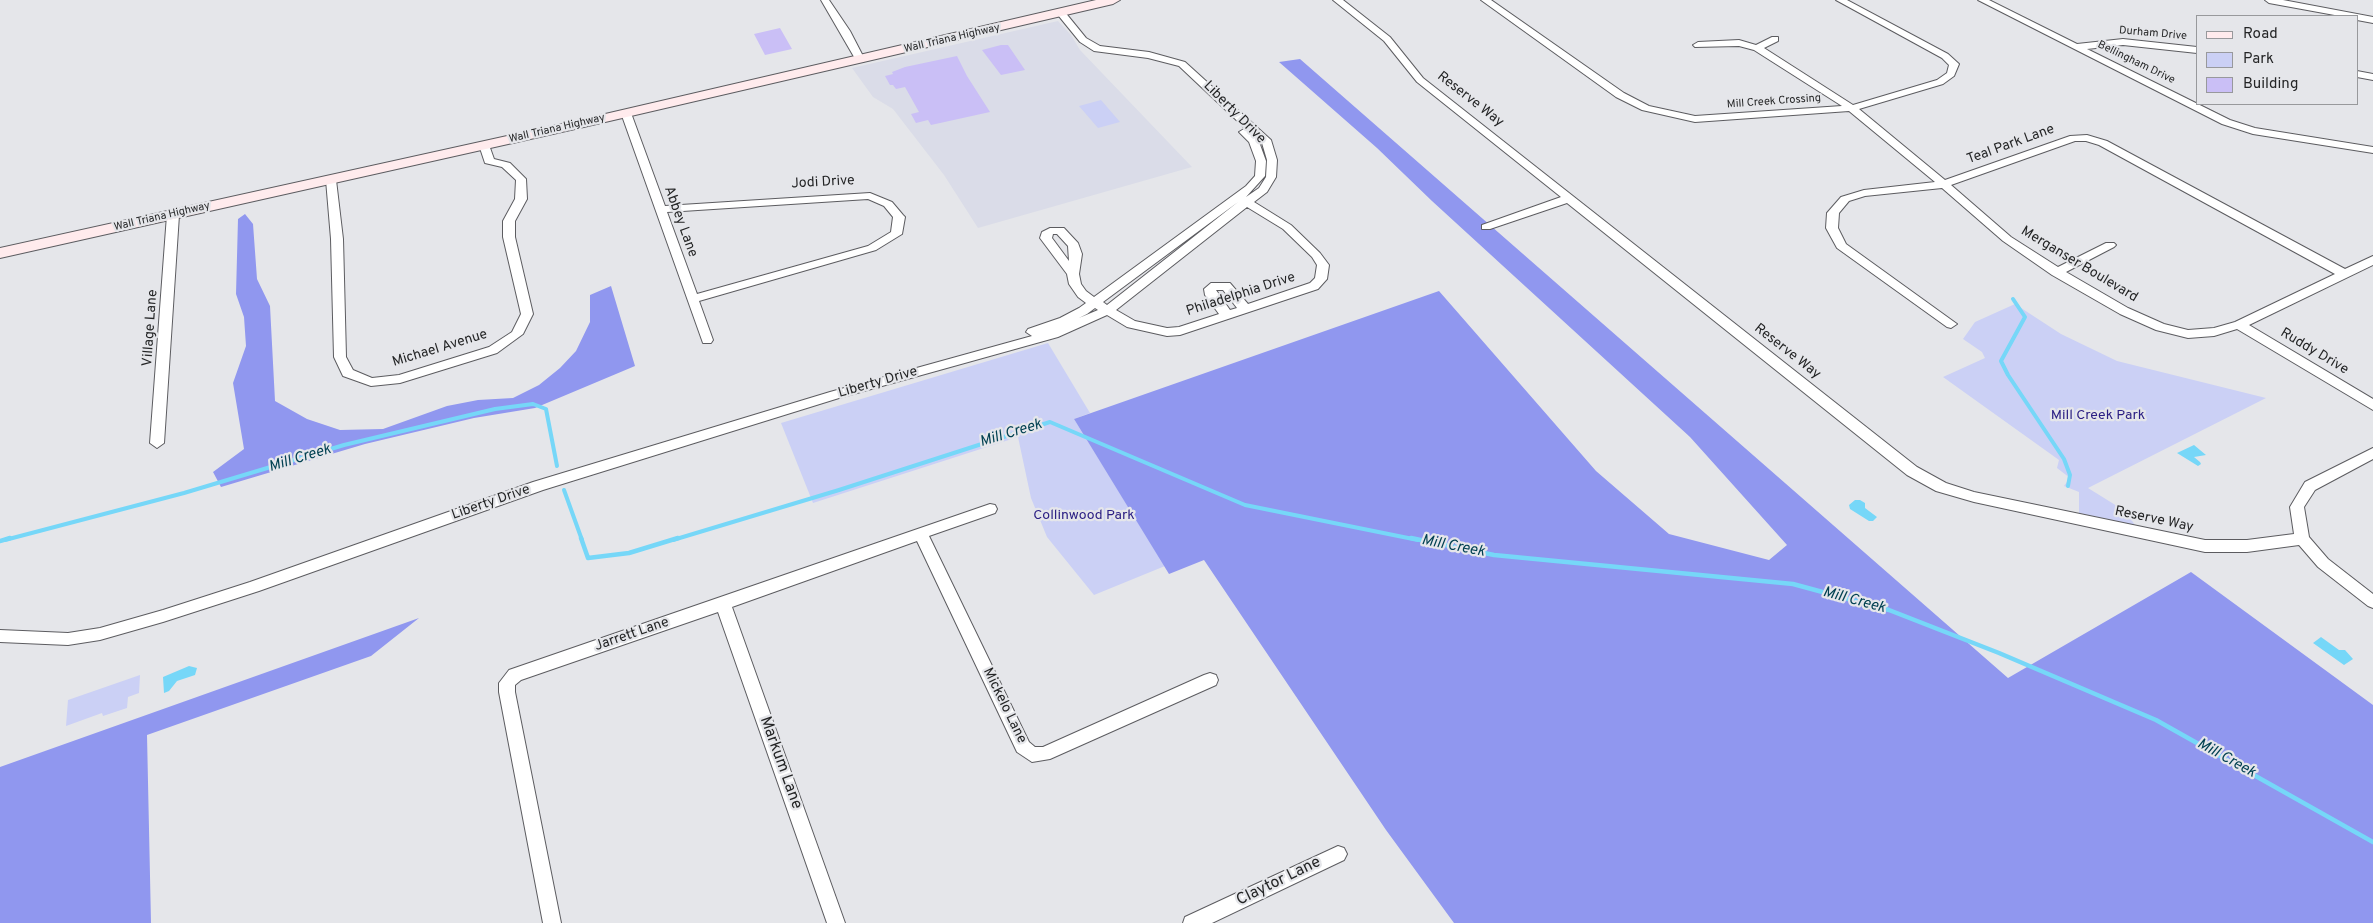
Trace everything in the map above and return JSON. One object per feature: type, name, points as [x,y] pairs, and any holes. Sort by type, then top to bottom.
[{"type":"main road","name":"Wall Triana Highway","points":[[0,254],[626,114],[1113,0]]},
{"type":"street","points":[[825,0],[845,31],[860,60]]},
{"type":"street","name":"Reserve Way","points":[[1337,0],[1387,39],[1420,80],[1912,471],[1941,487],[1974,498],[2205,546],[2247,546],[2302,539]]},
{"type":"street","name":"Mill Creek Crossing","points":[[1485,0],[1620,95],[1646,108],[1695,119],[1793,114],[1853,108],[1940,82],[1951,74],[1954,64],[1945,56],[1840,0]]},
{"type":"street","name":"Bellingham Drive","points":[[1982,0],[2226,122],[2253,131],[2373,150]]},
{"type":"street","points":[[2269,0],[2345,15]]},
{"type":"street","name":"Liberty Drive","points":[[981,354],[1064,321],[1095,303],[1242,200],[1263,190],[1271,177],[1272,160],[1267,142],[1182,64],[1149,55],[1097,49],[1087,44],[1066,12]]},
{"type":"street","points":[[2358,18],[2373,20]]},
{"type":"street","points":[[1757,48],[1775,39]]},
{"type":"street","name":"Durham Drive","points":[[2076,47],[2123,42],[2196,50]]},
{"type":"street","name":"Merganser Boulevard","points":[[1698,45],[1739,43],[1757,48],[1853,108],[2007,239],[2056,272],[2124,311],[2160,327],[2188,334],[2214,332],[2239,325],[2373,260]]},
{"type":"street","points":[[2358,74],[2373,77]]},
{"type":"street","name":"Abbey Lane","points":[[626,114],[708,340]]},
{"type":"street","name":"Teal Park Lane","points":[[1951,324],[1841,246],[1832,228],[1833,214],[1845,199],[1864,193],[1942,185],[2074,138],[2087,138],[2103,143],[2343,273]]},
{"type":"street","name":"Michael Avenue","points":[[331,180],[337,239],[340,357],[348,373],[371,382],[400,379],[493,350],[517,334],[526,314],[509,237],[508,222],[521,199],[521,179],[506,165],[489,161],[484,145]]},
{"type":"street","name":"Jodi Drive","points":[[660,210],[692,206],[870,196],[888,204],[899,217],[896,234],[872,248],[692,298]]},
{"type":"street","points":[[1486,227],[1570,198]]},
{"type":"street","name":"Liberty Drive","points":[[0,636],[68,638],[100,634],[163,616],[254,587],[538,486],[835,395],[1054,334],[1108,310],[1212,228],[1242,200]]},
{"type":"street","name":"Philadelphia Drive","points":[[1073,274],[1075,284],[1082,294],[1095,303],[1131,324],[1167,332],[1180,331],[1314,286],[1321,279],[1323,265],[1287,227],[1242,200]]},
{"type":"street","name":"Village Lane","points":[[157,443],[174,215]]},
{"type":"street","points":[[2056,272],[2110,245]]},
{"type":"street","points":[[1227,315],[1211,294],[1210,289],[1215,286],[1226,286],[1245,309]]},
{"type":"street","name":"Ruddy Drive","points":[[2239,325],[2373,405]]},
{"type":"street","points":[[2373,453],[2310,486],[2297,507],[2302,539],[2323,563],[2373,602]]},
{"type":"street","name":"Jarrett Lane","points":[[552,923],[511,718],[508,683],[515,675],[723,604],[990,509]]},
{"type":"street","name":"Mickelo Lane","points":[[921,534],[1023,747],[1032,755],[1044,754],[1210,680]]},
{"type":"street","name":"Markum Lane","points":[[723,604],[836,923]]},
{"type":"street","name":"Claytor Lane","points":[[1192,923],[1338,854]]},
{"type":"shaded area","points":[[1058,21],[1071,35],[1080,50],[1192,167],[978,228],[944,175],[893,109],[873,97],[852,68]]},
{"type":"shaded area","points":[[1300,59],[2008,678],[2191,572],[2373,705],[2373,923],[1454,923],[1386,830],[1204,560],[1169,574],[1074,419],[1439,291],[1596,471],[1669,534],[1769,560],[1787,545],[1690,437],[1432,201],[1377,148],[1279,62]]},
{"type":"shaded area","points":[[245,214],[253,224],[257,279],[270,306],[275,401],[307,419],[340,430],[383,429],[447,406],[478,400],[513,398],[539,385],[560,368],[576,351],[590,322],[590,295],[611,286],[635,366],[535,408],[474,418],[365,444],[221,487],[213,472],[244,449],[233,383],[246,346],[244,317],[236,294],[238,219]]},
{"type":"shaded area","points":[[2194,445],[2206,455],[2194,457],[2201,464],[2198,466],[2177,453]]},
{"type":"shaded area","points":[[1855,500],[1865,503],[1865,508],[1877,517],[1873,521],[1869,521],[1850,509],[1849,505]]},
{"type":"shaded area","points":[[419,618],[371,656],[147,735],[151,923],[0,923],[0,767]]},
{"type":"shaded area","points":[[2321,637],[2339,650],[2345,650],[2353,659],[2344,665],[2313,643]]},
{"type":"shaded area","points":[[189,666],[197,668],[195,675],[177,681],[169,691],[164,693],[163,677]]},
{"type":"green space","points":[[1101,100],[1120,122],[1098,128],[1079,106]]},
{"type":"green space","name":"Mill Creek Park","points":[[2015,304],[2061,334],[2117,361],[2266,398],[2088,488],[2125,511],[2135,525],[2079,513],[2079,492],[2064,486],[2070,478],[2057,468],[2059,460],[1943,377],[1985,358],[1982,352],[1963,339],[1975,322]]},
{"type":"green space","name":"Collinwood Park","points":[[1048,343],[1090,413],[1074,419],[1165,566],[1094,595],[1047,537],[1031,498],[1018,437],[813,503],[781,423]]},
{"type":"green space","points":[[140,675],[139,693],[128,697],[127,708],[103,716],[102,713],[66,726],[68,700]]},
{"type":"building","points":[[780,28],[792,49],[765,55],[754,34]]},
{"type":"building","points":[[1008,45],[1025,70],[1001,75],[982,50]]},
{"type":"building","points":[[957,56],[967,76],[990,112],[931,125],[928,120],[916,123],[911,114],[919,112],[905,87],[896,89],[893,85],[890,85],[885,76],[905,67]]},
{"type":"waterway","points":[[2013,299],[2025,317],[2001,361],[2008,375],[2064,459],[2070,475],[2068,486]]},
{"type":"waterway","name":"Mill Creek","points":[[5,540],[184,493],[344,445],[495,409],[533,404],[546,409],[557,466]]},
{"type":"waterway","name":"Mill Creek","points":[[673,540],[839,490],[1050,422],[1245,505],[1418,540]]},
{"type":"waterway","name":"Mill Creek","points":[[564,490],[582,540]]},
{"type":"waterway","name":"Mill Creek","points":[[0,541],[10,538]]},
{"type":"waterway","name":"Mill Creek","points":[[581,538],[588,558],[629,553],[678,538]]},
{"type":"waterway","name":"Mill Creek","points":[[1411,538],[1494,555],[1793,584],[1889,610],[1999,653],[2156,720],[2373,842]]}]
